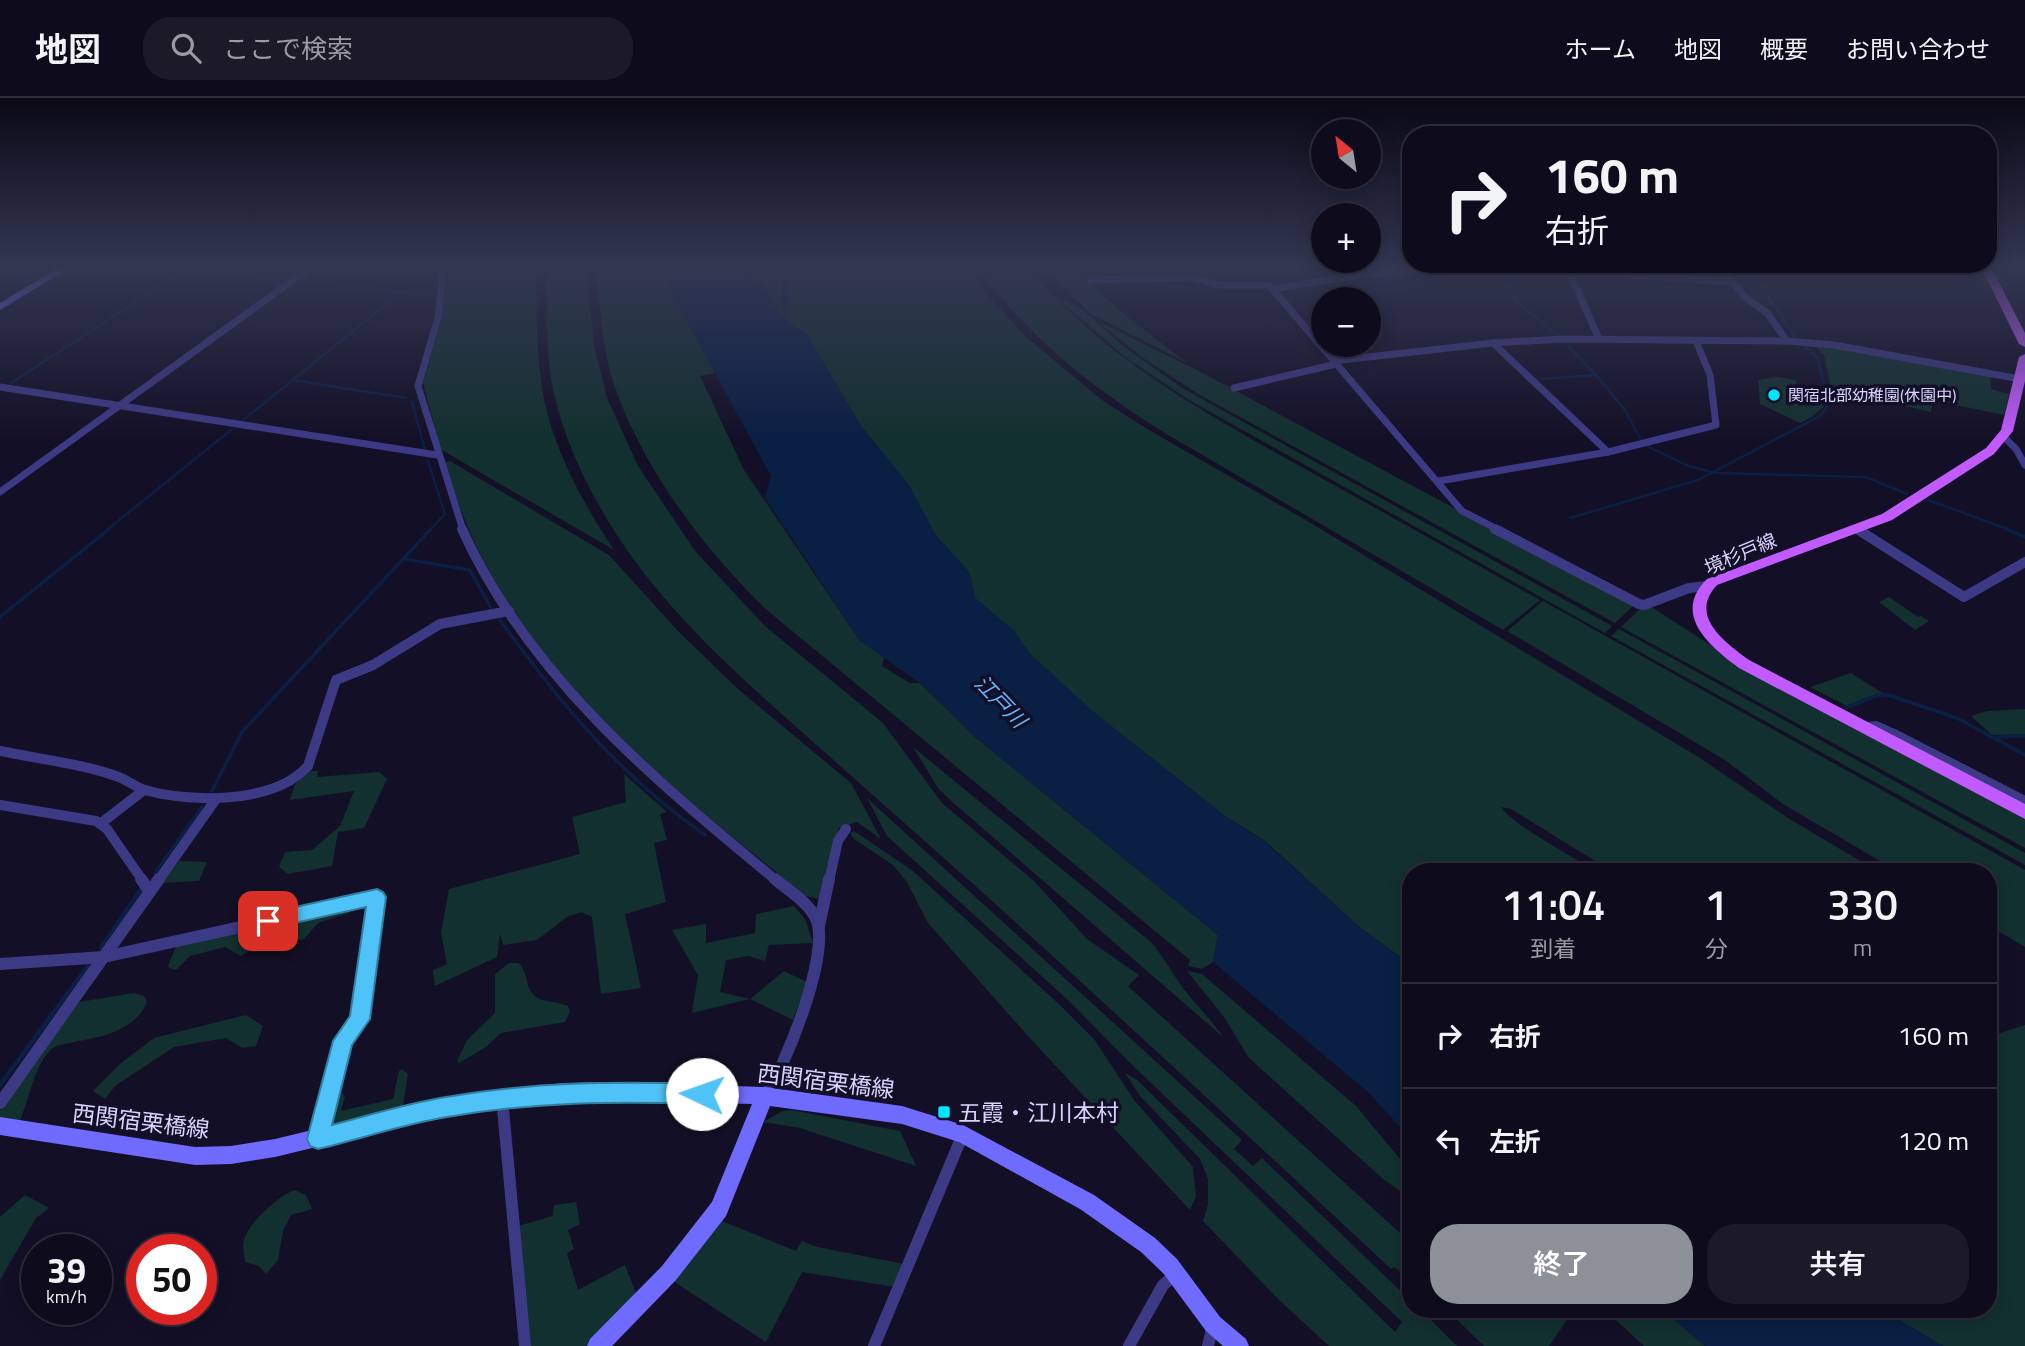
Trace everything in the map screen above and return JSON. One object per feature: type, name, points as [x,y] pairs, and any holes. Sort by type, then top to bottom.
[{"type":"main road","points":[[2014,323],[2025,344]]},
{"type":"main road","points":[[2004,437],[2023,380],[2025,357]]},
{"type":"main road","name":"境杉戸線","points":[[2004,437],[1990,450],[1914,502],[1887,517],[1707,586],[1700,598],[1700,617],[1706,630],[1719,645],[1744,664],[2025,812]]},
{"type":"main road","name":"西関宿栗橋線","points":[[0,1126],[195,1156],[231,1154],[318,1139],[444,1107],[502,1098],[612,1091],[765,1096],[902,1115],[963,1133],[1087,1202],[1148,1245],[1176,1274],[1213,1324],[1239,1346]]},
{"type":"main road","points":[[597,1346],[669,1273],[719,1209],[765,1096]]},
{"type":"street","points":[[0,492],[233,323]]},
{"type":"street","points":[[436,323],[418,386],[457,516],[475,557],[509,611],[566,688],[627,752],[714,831],[799,898],[811,911],[819,926]]},
{"type":"street","points":[[1301,323],[1462,511],[1639,604],[1644,605],[1689,588],[1707,586]]},
{"type":"street","points":[[1592,323],[1599,339]]},
{"type":"street","points":[[1775,323],[1787,341]]},
{"type":"street","points":[[1234,388],[1334,363],[1493,343],[1599,339],[1787,341],[1834,345],[2023,380]]},
{"type":"street","points":[[1439,481],[1608,452],[1694,433],[1716,425],[1710,375],[1696,341]]},
{"type":"street","points":[[1493,343],[1608,452]]},
{"type":"street","points":[[0,387],[437,456]]},
{"type":"street","points":[[2004,437],[2016,449],[2025,465]]},
{"type":"street","points":[[1857,529],[1964,597],[2025,562]]},
{"type":"street","points":[[0,751],[116,776],[144,790],[216,799],[266,792],[300,775],[308,766],[336,680],[373,665],[440,624],[509,611]]},
{"type":"street","points":[[1863,727],[1876,726],[1894,734],[2025,801]]},
{"type":"street","points":[[100,824],[144,790]]},
{"type":"street","points":[[0,1103],[216,799]]},
{"type":"street","points":[[0,805],[100,824],[150,892]]},
{"type":"street","points":[[765,1096],[773,1083],[811,983],[819,947],[819,926],[838,841],[846,829]]},
{"type":"street","points":[[0,964],[104,957],[377,897],[360,1019],[343,1041],[318,1139]]},
{"type":"street","points":[[502,1098],[524,1346]]},
{"type":"street","points":[[874,1346],[963,1133]]},
{"type":"street","points":[[1129,1346],[1163,1285],[1176,1274]]},
{"type":"street","points":[[1208,1346],[1213,1324]]},
{"type":"green space","points":[[441,323],[537,323],[541,382],[555,438],[592,515],[614,550],[440,449],[423,382]]},
{"type":"green space","points":[[547,323],[592,323],[594,345],[607,398],[638,466],[695,551],[765,626],[883,723],[942,803],[1034,881],[1087,939],[1139,975],[1128,986],[1402,1235],[1402,1273],[1394,1267],[1391,1269],[1187,1079],[775,708],[692,629],[642,571],[620,540],[586,480],[567,438],[554,394]]},
{"type":"green space","points":[[602,323],[688,323],[715,373],[700,376],[744,470],[860,641],[885,656],[882,666],[910,683],[920,683],[975,737],[1218,935],[1213,962],[1202,969],[1188,966],[1190,960],[768,611],[745,588],[679,508],[642,448],[627,418],[610,372]]},
{"type":"green space","points":[[791,323],[1013,323],[1102,400],[1149,430],[1304,519],[1700,758],[1788,818],[1864,863],[1598,863],[1511,809],[1501,807],[1530,831],[1583,863],[1402,863],[1402,958],[1358,926],[1265,841],[1225,816],[1092,711],[1030,654],[1014,631],[975,598],[969,572],[937,537],[859,423],[807,335]]},
{"type":"green space","points":[[1025,323],[1082,323],[1156,381],[1230,427],[1540,600],[1503,630],[1168,435],[1088,380]]},
{"type":"green space","points":[[1086,323],[1098,323],[1123,346],[1182,388],[1612,626],[1605,633],[1189,400],[1125,357]]},
{"type":"green space","points":[[1100,323],[1197,370],[1564,567],[1562,570],[1585,578],[1635,604],[1615,623],[1200,395],[1143,358]]},
{"type":"green space","points":[[1109,323],[1136,323],[1187,363]]},
{"type":"green space","points":[[1814,345],[1990,376],[1991,389],[2009,394],[2004,415],[1932,400],[1931,412],[1831,389],[1824,355]]},
{"type":"green space","points":[[1777,377],[1796,380],[1797,388],[1823,393],[1824,406],[1800,423],[1760,404],[1758,380]]},
{"type":"green space","points":[[450,461],[609,555],[678,631],[739,690],[851,783],[881,839],[857,822],[839,828],[832,848],[823,900],[806,896],[715,822],[627,745],[586,703],[514,612],[484,561],[462,513],[444,463]]},
{"type":"green space","points":[[1889,597],[1918,617],[1929,621],[1915,630],[1879,602]]},
{"type":"green space","points":[[1543,601],[2025,870],[2025,947],[1997,930],[1997,863],[1883,863],[1783,804],[1725,760],[1507,631]]},
{"type":"green space","points":[[1650,606],[1715,648],[2025,817],[2025,848],[1621,627],[1641,608]]},
{"type":"green space","points":[[1619,629],[2025,853],[2025,865],[1611,636]]},
{"type":"green space","points":[[1851,673],[1884,694],[1851,708],[1810,687]]},
{"type":"green space","points":[[2025,709],[2025,734],[1992,735],[1971,716],[1987,711]]},
{"type":"green space","points":[[913,747],[1151,942],[1183,988],[1223,1037],[949,799],[938,788]]},
{"type":"green space","points":[[311,771],[318,771],[317,777],[379,772],[387,779],[364,828],[338,832],[332,866],[288,874],[279,867],[285,852],[312,850],[340,826],[354,791],[290,800],[295,784]]},
{"type":"green space","points":[[624,774],[667,812],[660,814],[667,840],[654,843],[666,902],[625,914],[641,988],[601,994],[592,917],[581,912],[567,917],[537,940],[503,945],[500,934],[497,957],[435,986],[433,970],[447,964],[441,933],[449,889],[580,854],[572,817],[626,802]]},
{"type":"green space","points":[[867,798],[1242,1140],[1234,1149],[1253,1166],[1262,1158],[1402,1292],[1402,1318],[1429,1318],[1457,1346],[1329,1346],[1277,1298],[1203,1221],[1208,1204],[1208,1179],[1200,1159],[1140,1096],[1125,1073],[1137,1080],[1395,1332],[1402,1322],[1128,1061],[1069,1001],[887,836]]},
{"type":"green space","points":[[854,831],[913,871],[1094,1039],[1134,1100],[1193,1167],[1196,1196],[1190,1210],[1027,1035],[928,923],[907,882],[893,865],[854,839],[850,833]]},
{"type":"green space","points":[[179,861],[207,862],[199,881],[162,883]]},
{"type":"green space","points":[[794,906],[805,919],[813,943],[769,945],[765,961],[748,956],[726,960],[720,992],[750,999],[692,1013],[698,975],[672,930],[706,924],[706,943],[755,933],[756,914]]},
{"type":"green space","points":[[350,907],[349,913],[318,923],[304,939],[293,942],[265,939],[241,956],[225,947],[190,956],[176,970],[168,966],[176,947]]},
{"type":"green space","points":[[509,963],[518,963],[521,966],[536,997],[568,1006],[570,1012],[565,1022],[501,1033],[486,1047],[459,1063],[457,1061],[467,1040],[495,1013],[495,974]]},
{"type":"green space","points":[[784,971],[807,982],[793,1020],[750,999]]},
{"type":"green space","points":[[1187,971],[1202,974],[1356,1106],[1402,1161],[1402,1192],[1383,1179],[1249,1058],[1224,1017]]},
{"type":"green space","points":[[134,993],[144,996],[147,1003],[141,1013],[125,1027],[106,1035],[53,1048],[36,1073],[19,1122],[0,1119],[0,1111],[79,1002]]},
{"type":"green space","points":[[246,1015],[263,1026],[256,1046],[242,1048],[226,1038],[174,1047],[115,1086],[105,1099],[93,1091],[121,1063],[154,1038]]},
{"type":"green space","points":[[2025,1025],[2025,1346],[1943,1346],[1895,1318],[1997,1318],[1997,1034]]},
{"type":"green space","points":[[402,1069],[408,1074],[402,1111],[333,1128],[328,1121],[338,1087],[345,1097],[341,1111],[393,1099],[399,1071]]},
{"type":"green space","points":[[792,1110],[900,1131],[916,1166],[800,1128],[763,1122],[782,1111]]},
{"type":"green space","points":[[294,1190],[306,1195],[312,1209],[291,1215],[283,1231],[278,1260],[266,1274],[259,1266],[245,1262],[245,1237],[262,1213]]},
{"type":"green space","points":[[25,1195],[49,1208],[36,1218],[27,1234],[21,1234],[21,1244],[0,1280],[0,1217]]},
{"type":"green space","points":[[576,1202],[580,1224],[568,1230],[574,1249],[567,1253],[578,1290],[625,1265],[637,1296],[586,1346],[530,1346],[518,1226],[553,1216],[554,1205]]},
{"type":"green space","points":[[719,1220],[796,1251],[802,1241],[817,1247],[904,1264],[895,1287],[802,1272],[766,1342],[673,1281]]},
{"type":"green space","points":[[1455,1318],[1568,1318],[1549,1346],[1484,1346]]},
{"type":"green space","points":[[1614,1318],[1672,1318],[1705,1346],[1644,1346]]},
{"type":"water","name":"江戸川","points":[[688,323],[791,323],[807,335],[859,423],[909,485],[937,537],[969,572],[975,598],[1014,631],[1030,654],[1092,711],[1225,816],[1264,841],[1358,926],[1402,958],[1402,1129],[1368,1092],[1213,962],[1218,935],[975,737],[920,683],[860,641],[765,498],[771,476]]},
{"type":"water","points":[[1672,1318],[1895,1318],[1943,1346],[1705,1346]]},
{"type":"waterway","points":[[11,383],[103,323]]},
{"type":"waterway","points":[[293,380],[363,323]]},
{"type":"waterway","points":[[1543,323],[1559,336]]},
{"type":"waterway","points":[[1786,323],[1796,338]]},
{"type":"waterway","points":[[1563,340],[1595,374]]},
{"type":"waterway","points":[[1805,346],[1818,359],[1826,394]]},
{"type":"waterway","points":[[1539,379],[1596,375],[1625,410],[1642,442]]},
{"type":"waterway","points":[[243,420],[293,380]]},
{"type":"waterway","points":[[293,380],[406,398]]},
{"type":"waterway","points":[[1713,472],[1820,416],[1827,407],[1828,397]]},
{"type":"waterway","points":[[412,402],[425,450]]},
{"type":"waterway","points":[[107,530],[232,429]]},
{"type":"waterway","points":[[1647,446],[1686,465],[1713,472]]},
{"type":"waterway","points":[[428,461],[445,514],[430,530]]},
{"type":"waterway","points":[[1570,518],[1698,480],[1713,472]]},
{"type":"waterway","points":[[1713,472],[1866,477],[1907,494]]},
{"type":"waterway","points":[[1928,500],[2010,530]]},
{"type":"waterway","points":[[0,617],[109,529]]},
{"type":"waterway","points":[[212,791],[242,732],[431,529]]},
{"type":"waterway","points":[[2006,529],[2025,537]]},
{"type":"waterway","points":[[404,559],[470,570],[491,608]]},
{"type":"waterway","points":[[500,620],[569,709],[618,763],[705,835]]},
{"type":"waterway","points":[[1847,707],[1878,695],[1888,695],[1957,718],[2025,755]]},
{"type":"waterway","points":[[1996,737],[2025,736]]},
{"type":"waterway","points":[[155,873],[202,807]]},
{"type":"waterway","points":[[101,948],[141,889]]},
{"type":"waterway","points":[[0,1085],[88,966]]},
{"type":"place","name":"関宿北部幼稚園(休園中)","points":[[1774,395]]},
{"type":"place","name":"五霞・江川本村","points":[[944,1112]]},
{"type":"route","points":[[268,921],[377,897],[360,1019],[343,1041],[318,1139],[444,1107],[502,1098],[612,1091],[702,1094]]}]
